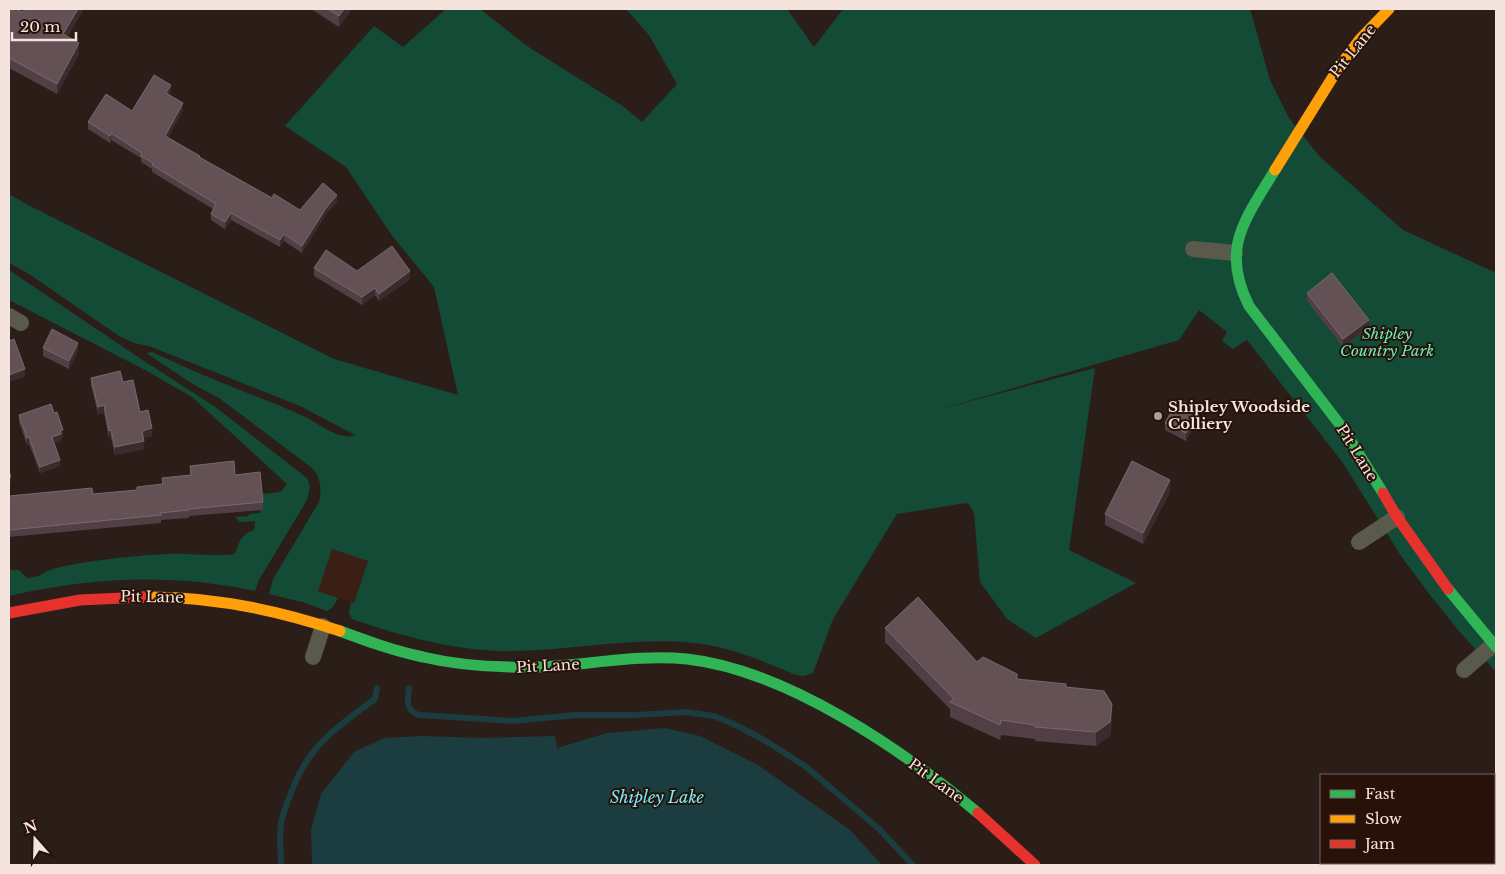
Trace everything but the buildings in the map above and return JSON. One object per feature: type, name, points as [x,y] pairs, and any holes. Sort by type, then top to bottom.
[{"type":"street","name":"Pit Lane","points":[[1389,9],[1350,51],[1246,218],[1238,237],[1235,253],[1239,283],[1249,306],[1344,430],[1397,517],[1444,585],[1495,645]]},
{"type":"street","points":[[1193,249],[1235,253]]},
{"type":"street","points":[[1359,542],[1397,517]]},
{"type":"street","name":"Pit Lane","points":[[9,613],[74,600],[119,596],[158,596],[235,604],[323,626],[398,651],[442,661],[488,667],[528,668],[666,658],[701,662],[742,670],[822,706],[899,754],[944,785],[975,810],[1035,865]]},
{"type":"street","points":[[313,658],[323,626]]},
{"type":"street","points":[[1464,670],[1495,645]]},
{"type":"shaded area","points":[[332,549],[368,560],[354,603],[318,591]]},
{"type":"green space","name":"Shipley Country Park","points":[[446,9],[480,9],[527,46],[624,107],[642,122],[677,84],[649,35],[626,9],[787,9],[814,47],[843,9],[1250,9],[1270,80],[1289,118],[1320,157],[1403,230],[1496,273],[1496,672],[1458,630],[1427,591],[1401,556],[1343,463],[1247,340],[1233,349],[1222,341],[1227,332],[1199,310],[1179,340],[941,409],[1095,368],[1069,550],[1136,583],[1036,638],[1007,619],[980,582],[974,513],[969,504],[966,503],[897,514],[833,619],[813,673],[804,676],[796,675],[738,653],[702,644],[652,641],[529,651],[504,651],[446,645],[389,631],[352,619],[349,613],[351,602],[354,603],[368,561],[332,549],[318,591],[338,598],[333,607],[327,611],[302,602],[269,594],[273,579],[319,502],[320,488],[317,476],[312,468],[219,398],[196,386],[146,353],[152,352],[284,407],[336,434],[343,436],[355,435],[300,406],[119,336],[29,274],[9,263],[9,194],[334,359],[458,395],[434,287],[393,237],[346,167],[285,126],[374,26],[403,47]]},
{"type":"green space","points":[[9,270],[214,406],[307,478],[310,487],[307,500],[259,580],[255,591],[193,582],[132,580],[70,585],[9,596],[9,570],[19,570],[27,578],[40,576],[47,571],[79,563],[122,558],[170,554],[235,554],[243,536],[254,530],[255,521],[240,522],[235,517],[260,513],[261,494],[281,492],[287,484],[192,397],[147,371],[9,300]]},
{"type":"water","name":"Shipley Lake","points":[[664,728],[700,736],[758,765],[850,830],[882,865],[312,865],[311,830],[321,794],[354,752],[384,738],[422,736],[482,738],[555,736],[557,748],[607,733]]},
{"type":"waterway","points":[[281,865],[281,823],[299,774],[307,760],[326,738],[375,699],[377,688]]},
{"type":"waterway","points":[[409,688],[408,705],[412,711],[419,715],[513,721],[576,715],[636,715],[686,712],[714,716],[738,726],[769,743],[805,766],[879,829],[913,865]]},
{"type":"traffic: fast","points":[[1275,170],[1254,204],[1240,235],[1237,267],[1241,286],[1249,306],[1344,430],[1383,493]]},
{"type":"traffic: fast","points":[[1448,589],[1496,647]]},
{"type":"traffic: fast","points":[[340,631],[412,655],[481,666],[539,667],[650,658],[687,659],[725,666],[764,679],[803,696],[841,716],[915,764],[978,813]]},
{"type":"traffic: slow","points":[[1275,170],[1339,67],[1360,39],[1389,9]]},
{"type":"traffic: slow","points":[[144,597],[194,599],[243,606],[316,623],[340,631]]},
{"type":"traffic: jam","points":[[1383,493],[1397,517],[1448,589]]},
{"type":"traffic: jam","points":[[9,613],[80,600],[144,597]]},
{"type":"traffic: jam","points":[[978,813],[1035,865]]},
{"type":"place","name":"Shipley Woodside Colliery","points":[[1158,416]]}]
